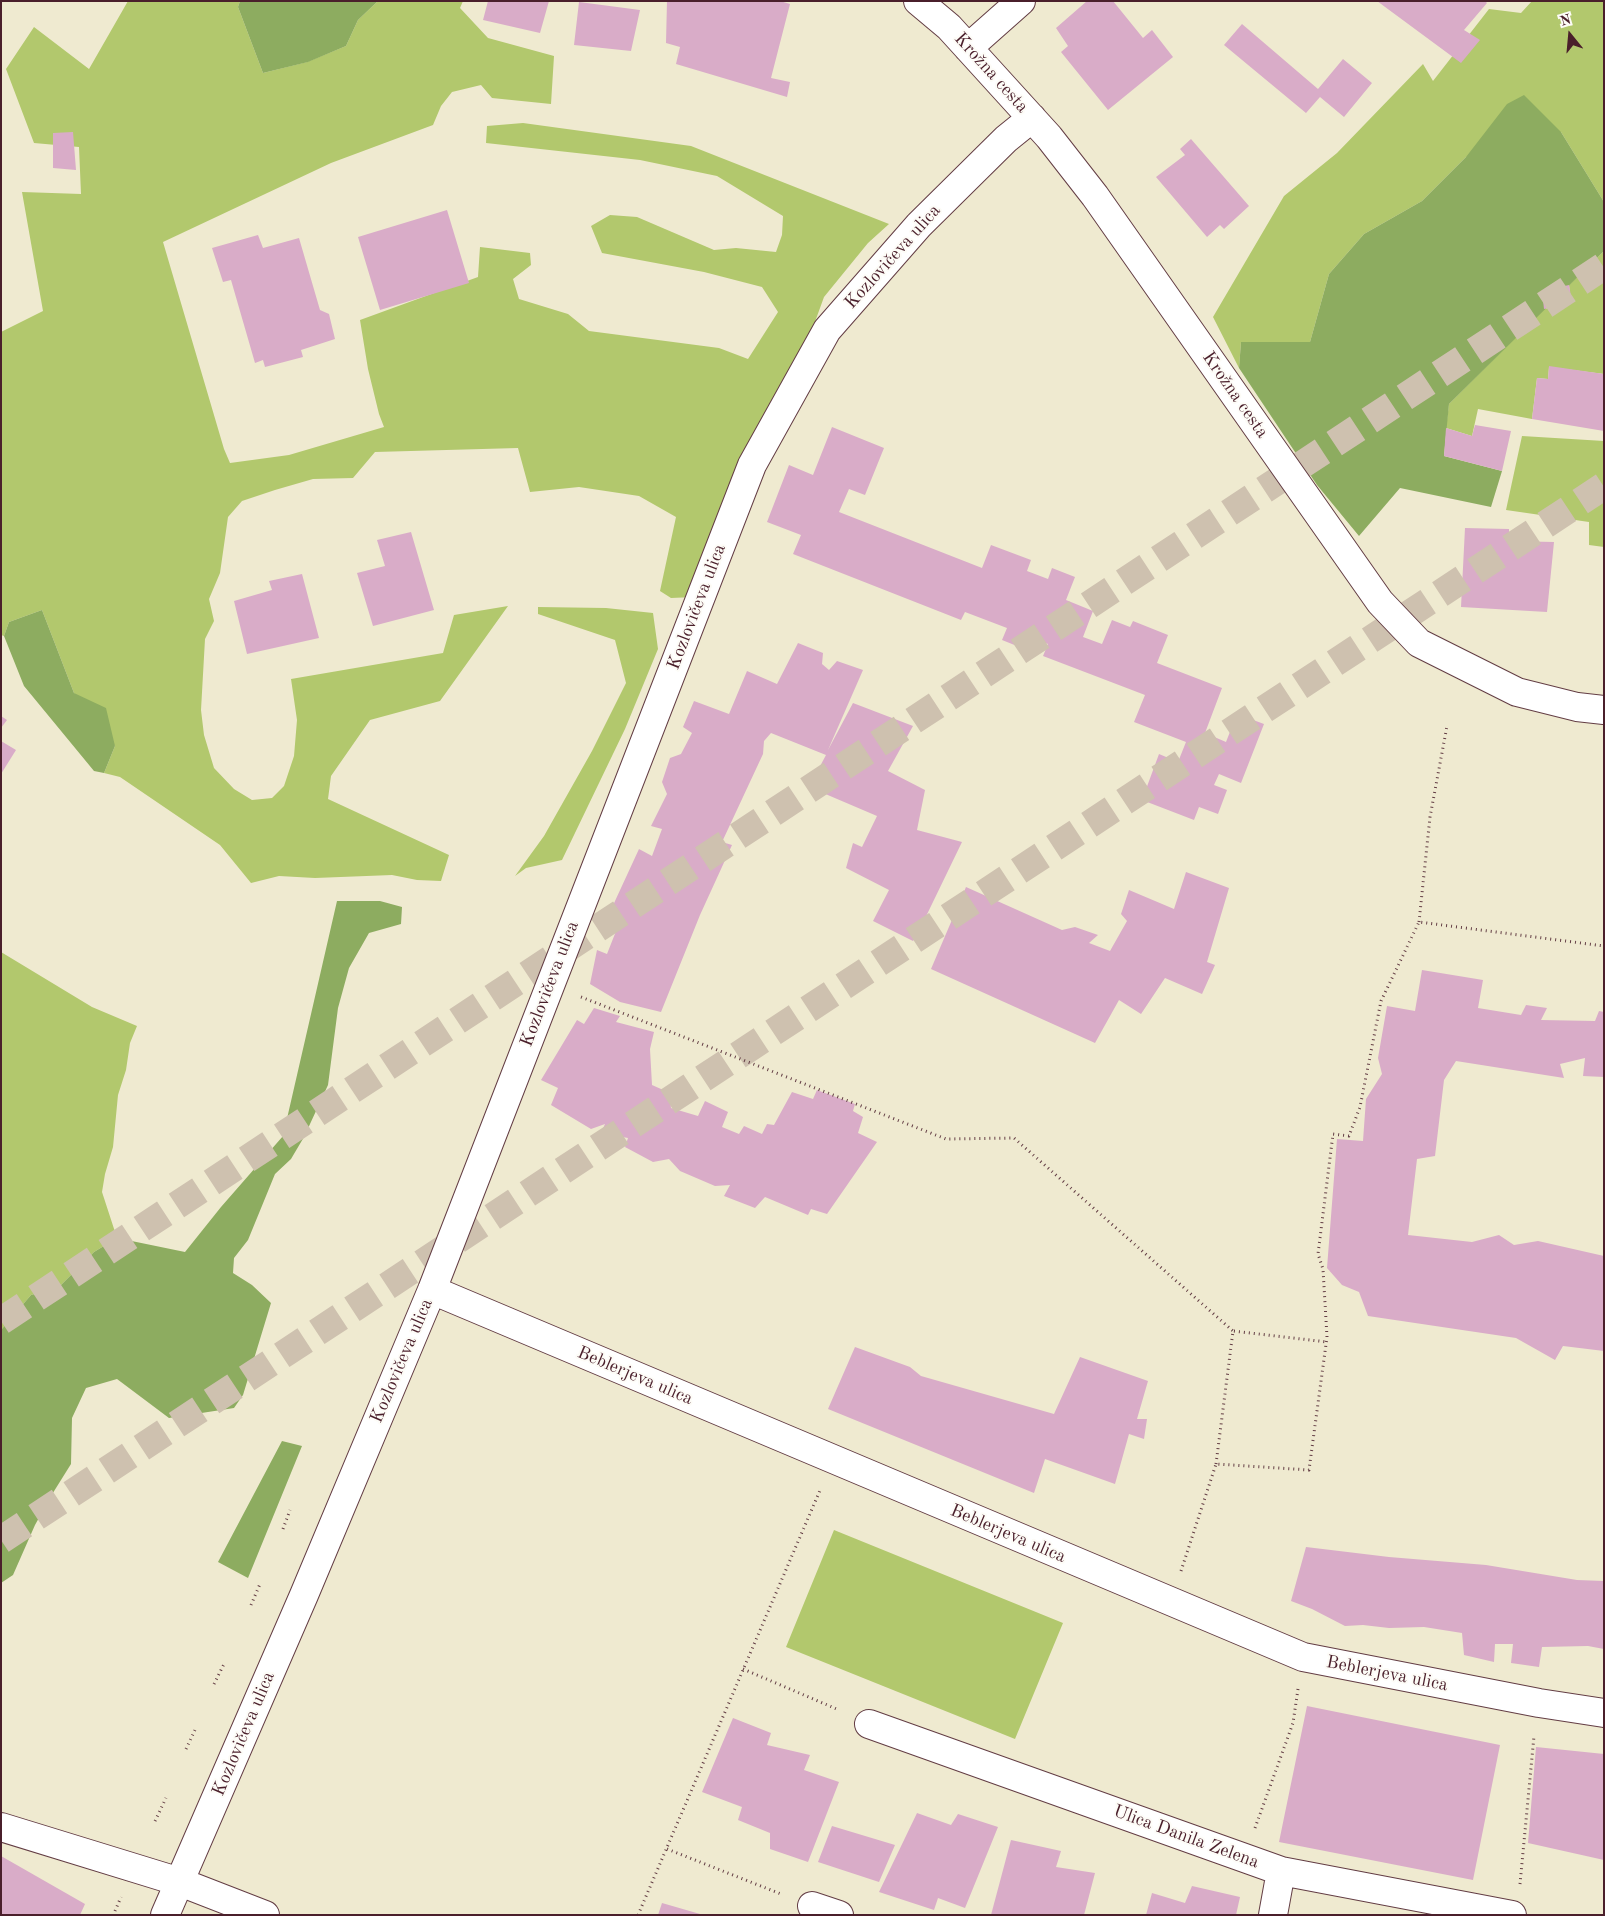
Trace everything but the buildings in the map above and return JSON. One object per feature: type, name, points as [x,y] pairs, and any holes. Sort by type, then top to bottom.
[{"type":"street","name":"Krožna cesta","points":[[918,1],[949,27],[1049,137],[1095,196],[1380,602],[1419,643],[1516,692],[1577,707],[1604,710]]},
{"type":"street","points":[[968,48],[1021,1]]},
{"type":"street","name":"Kozlovičeva ulica","points":[[165,1915],[304,1595],[432,1290],[752,465],[827,330],[900,245],[1006,139],[1032,118]]},
{"type":"street","name":"Beblerjeva ulica","points":[[432,1290],[1303,1657],[1539,1703],[1604,1713]]},
{"type":"street","name":"Ulica Danila Zelena","points":[[869,1724],[1281,1871],[1516,1902]]},
{"type":"street","points":[[1,1827],[180,1882],[265,1915]]},
{"type":"street","points":[[1273,1915],[1281,1871]]},
{"type":"street","points":[[812,1906],[839,1915]]},
{"type":"path","points":[[1216,1464],[1309,1470],[1327,1342],[1323,1269],[1318,1254],[1333,1134],[1349,1136],[1360,1107],[1381,1001],[1419,922],[1430,817],[1447,726]]},
{"type":"path","points":[[1419,922],[1604,946]]},
{"type":"path","points":[[550,984],[946,1139],[1014,1138],[1234,1331],[1327,1342]]},
{"type":"path","points":[[1170,1602],[1216,1464],[1234,1331]]},
{"type":"path","points":[[638,1915],[833,1460]]},
{"type":"path","points":[[283,1529],[290,1510]]},
{"type":"path","points":[[251,1605],[260,1584]]},
{"type":"path","points":[[214,1684],[225,1662]]},
{"type":"path","points":[[743,1669],[869,1724]]},
{"type":"path","points":[[1516,1902],[1532,1750],[1539,1703]]},
{"type":"path","points":[[1252,1835],[1292,1723]]},
{"type":"path","points":[[186,1750],[195,1730]]},
{"type":"path","points":[[155,1821],[166,1798]]},
{"type":"path","points":[[666,1848],[812,1906]]},
{"type":"path","points":[[115,1911],[123,1895]]},
{"type":"green space","points":[[128,1],[240,1],[238,7],[263,73],[307,62],[346,46],[358,20],[378,1],[463,1],[460,8],[488,38],[554,56],[551,104],[492,98],[481,85],[452,92],[441,106],[433,125],[331,163],[163,242],[224,449],[230,463],[289,455],[384,427],[368,369],[360,320],[478,277],[480,247],[530,253],[531,265],[513,279],[519,299],[568,314],[589,331],[719,348],[748,359],[778,312],[762,287],[704,272],[602,253],[591,226],[610,215],[637,217],[714,250],[736,248],[776,252],[782,235],[783,216],[717,176],[640,160],[486,143],[487,126],[523,123],[691,146],[889,224],[868,243],[824,297],[812,330],[694,597],[671,598],[660,591],[676,517],[639,496],[579,487],[530,492],[518,448],[375,452],[353,478],[313,479],[275,490],[242,501],[228,517],[220,573],[209,599],[214,621],[205,639],[201,710],[204,735],[214,768],[234,789],[252,800],[272,798],[284,786],[294,756],[297,720],[291,679],[443,653],[454,615],[508,606],[440,701],[370,720],[331,776],[328,799],[449,855],[441,881],[417,880],[392,875],[315,878],[279,876],[251,883],[220,845],[120,777],[104,773],[115,746],[74,693],[42,610],[9,622],[4,636],[1,635],[1,332],[43,311],[22,192],[81,194],[79,147],[34,143],[6,69],[34,27],[89,69]]},
{"type":"green space","points":[[240,1],[378,1],[358,20],[346,46],[308,62],[263,73],[238,7]]},
{"type":"green space","points":[[1532,1],[1604,1],[1604,202],[1561,132],[1466,157],[1422,201],[1364,234],[1329,274],[1310,342],[1241,342],[1239,368],[1213,317],[1284,196],[1337,153],[1423,64],[1433,81],[1489,9],[1521,13]]},
{"type":"green space","points":[[1524,95],[1561,132],[1604,202],[1604,251],[1449,404],[1444,456],[1502,471],[1491,507],[1400,488],[1359,536],[1317,485],[1239,368],[1241,342],[1310,342],[1329,274],[1364,234],[1422,201],[1466,157],[1507,104]]},
{"type":"green space","points":[[1604,251],[1604,374],[1549,367],[1548,379],[1537,378],[1532,419],[1478,409],[1472,436],[1446,428],[1449,404],[1544,309],[1571,302],[1569,285]]},
{"type":"green space","points":[[1522,436],[1604,441],[1604,547],[1589,545],[1589,522],[1506,510]]},
{"type":"green space","points":[[538,607],[606,608],[653,613],[658,649],[625,729],[562,860],[526,868],[515,876],[544,836],[592,751],[626,683],[615,640],[538,614]]},
{"type":"green space","points":[[42,610],[74,693],[106,708],[115,746],[104,773],[94,771],[24,686],[4,636],[9,622]]},
{"type":"green space","points":[[337,901],[380,901],[402,907],[401,924],[369,933],[349,968],[338,1008],[328,1085],[304,1137],[291,1159],[275,1174],[248,1240],[234,1258],[233,1273],[252,1285],[271,1303],[243,1395],[234,1408],[169,1418],[117,1379],[86,1388],[72,1418],[71,1464],[35,1525],[13,1575],[1,1583],[1,1330],[31,1295],[59,1287],[94,1252],[117,1238],[185,1252],[221,1207],[283,1136]]},
{"type":"green space","points":[[1,952],[92,1007],[137,1026],[130,1043],[126,1070],[118,1095],[113,1147],[102,1192],[117,1238],[94,1252],[59,1287],[31,1295],[1,1330]]},
{"type":"green space","points":[[282,1441],[302,1446],[248,1578],[218,1562]]},
{"type":"green space","points":[[834,1530],[1063,1623],[1015,1739],[786,1647]]},
{"type":"tunnel","points":[[1,1321],[1604,266]]},
{"type":"tunnel","points":[[1,1540],[1604,486]]}]
